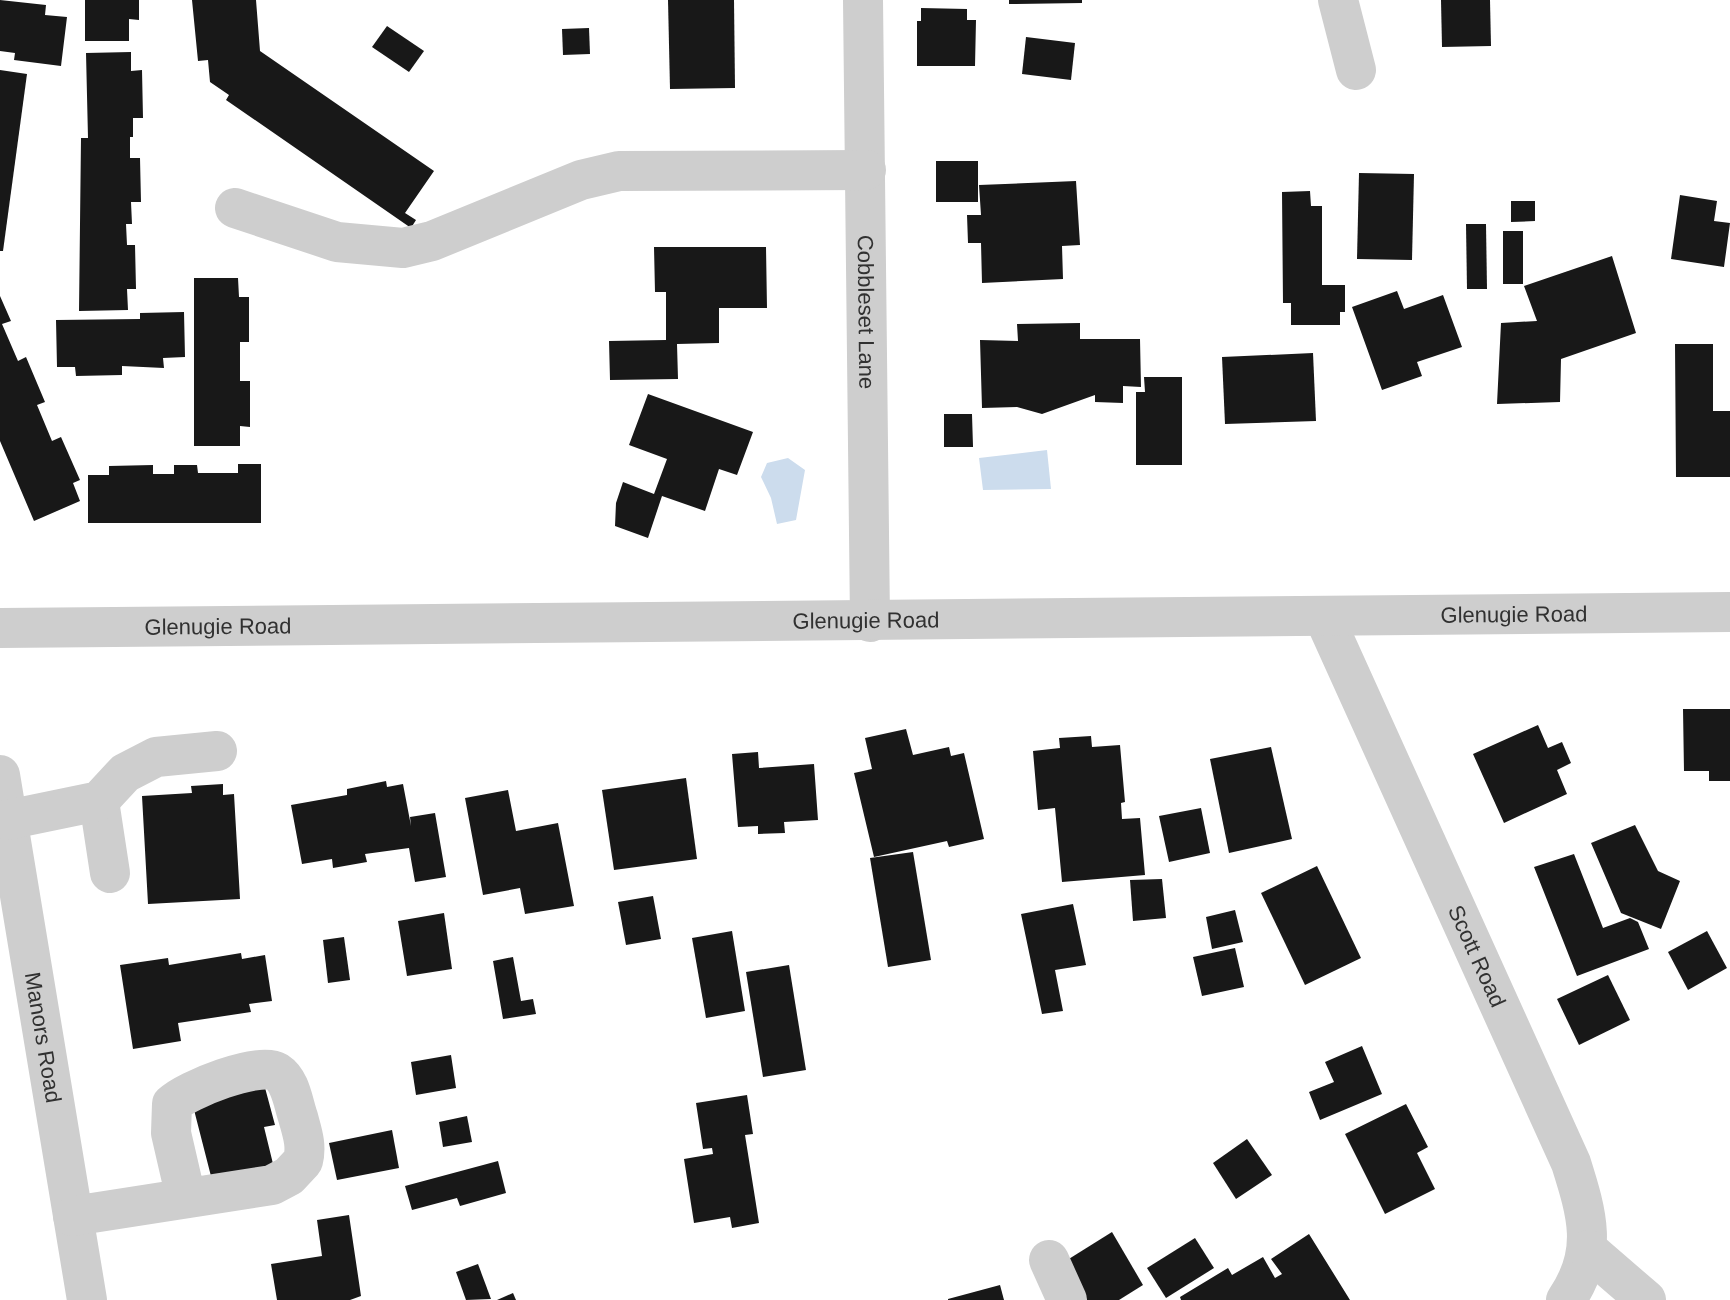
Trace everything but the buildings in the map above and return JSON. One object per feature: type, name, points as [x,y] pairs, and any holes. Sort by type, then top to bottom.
[{"type":"street","name":"Cobbleset Lane","points":[[863,0],[870,622]]},
{"type":"street","points":[[1338,0],[1356,70]]},
{"type":"street","points":[[235,208],[337,242],[403,248],[432,241],[581,180],[619,171],[866,170]]},
{"type":"street","name":"Glenugie Road","points":[[0,628],[1730,612]]},
{"type":"street","name":"Scott Road","points":[[1324,617],[1571,1163],[1587,1213],[1588,1250],[1566,1300]]},
{"type":"street","points":[[7,839],[99,801],[125,773],[156,757],[217,751]]},
{"type":"street","name":"Manors Road","points":[[0,775],[16,981],[73,1216],[87,1300]]},
{"type":"street","points":[[99,801],[110,873]]},
{"type":"street","points":[[73,1216],[186,1198]]},
{"type":"street","points":[[1588,1250],[1646,1300]]},
{"type":"street","points":[[1049,1260],[1067,1300]]},
{"type":"water","points":[[1047,450],[1051,489],[983,490],[979,458]]},
{"type":"water","points":[[788,458],[805,470],[796,520],[777,524],[771,498],[761,477],[767,463]]}]
